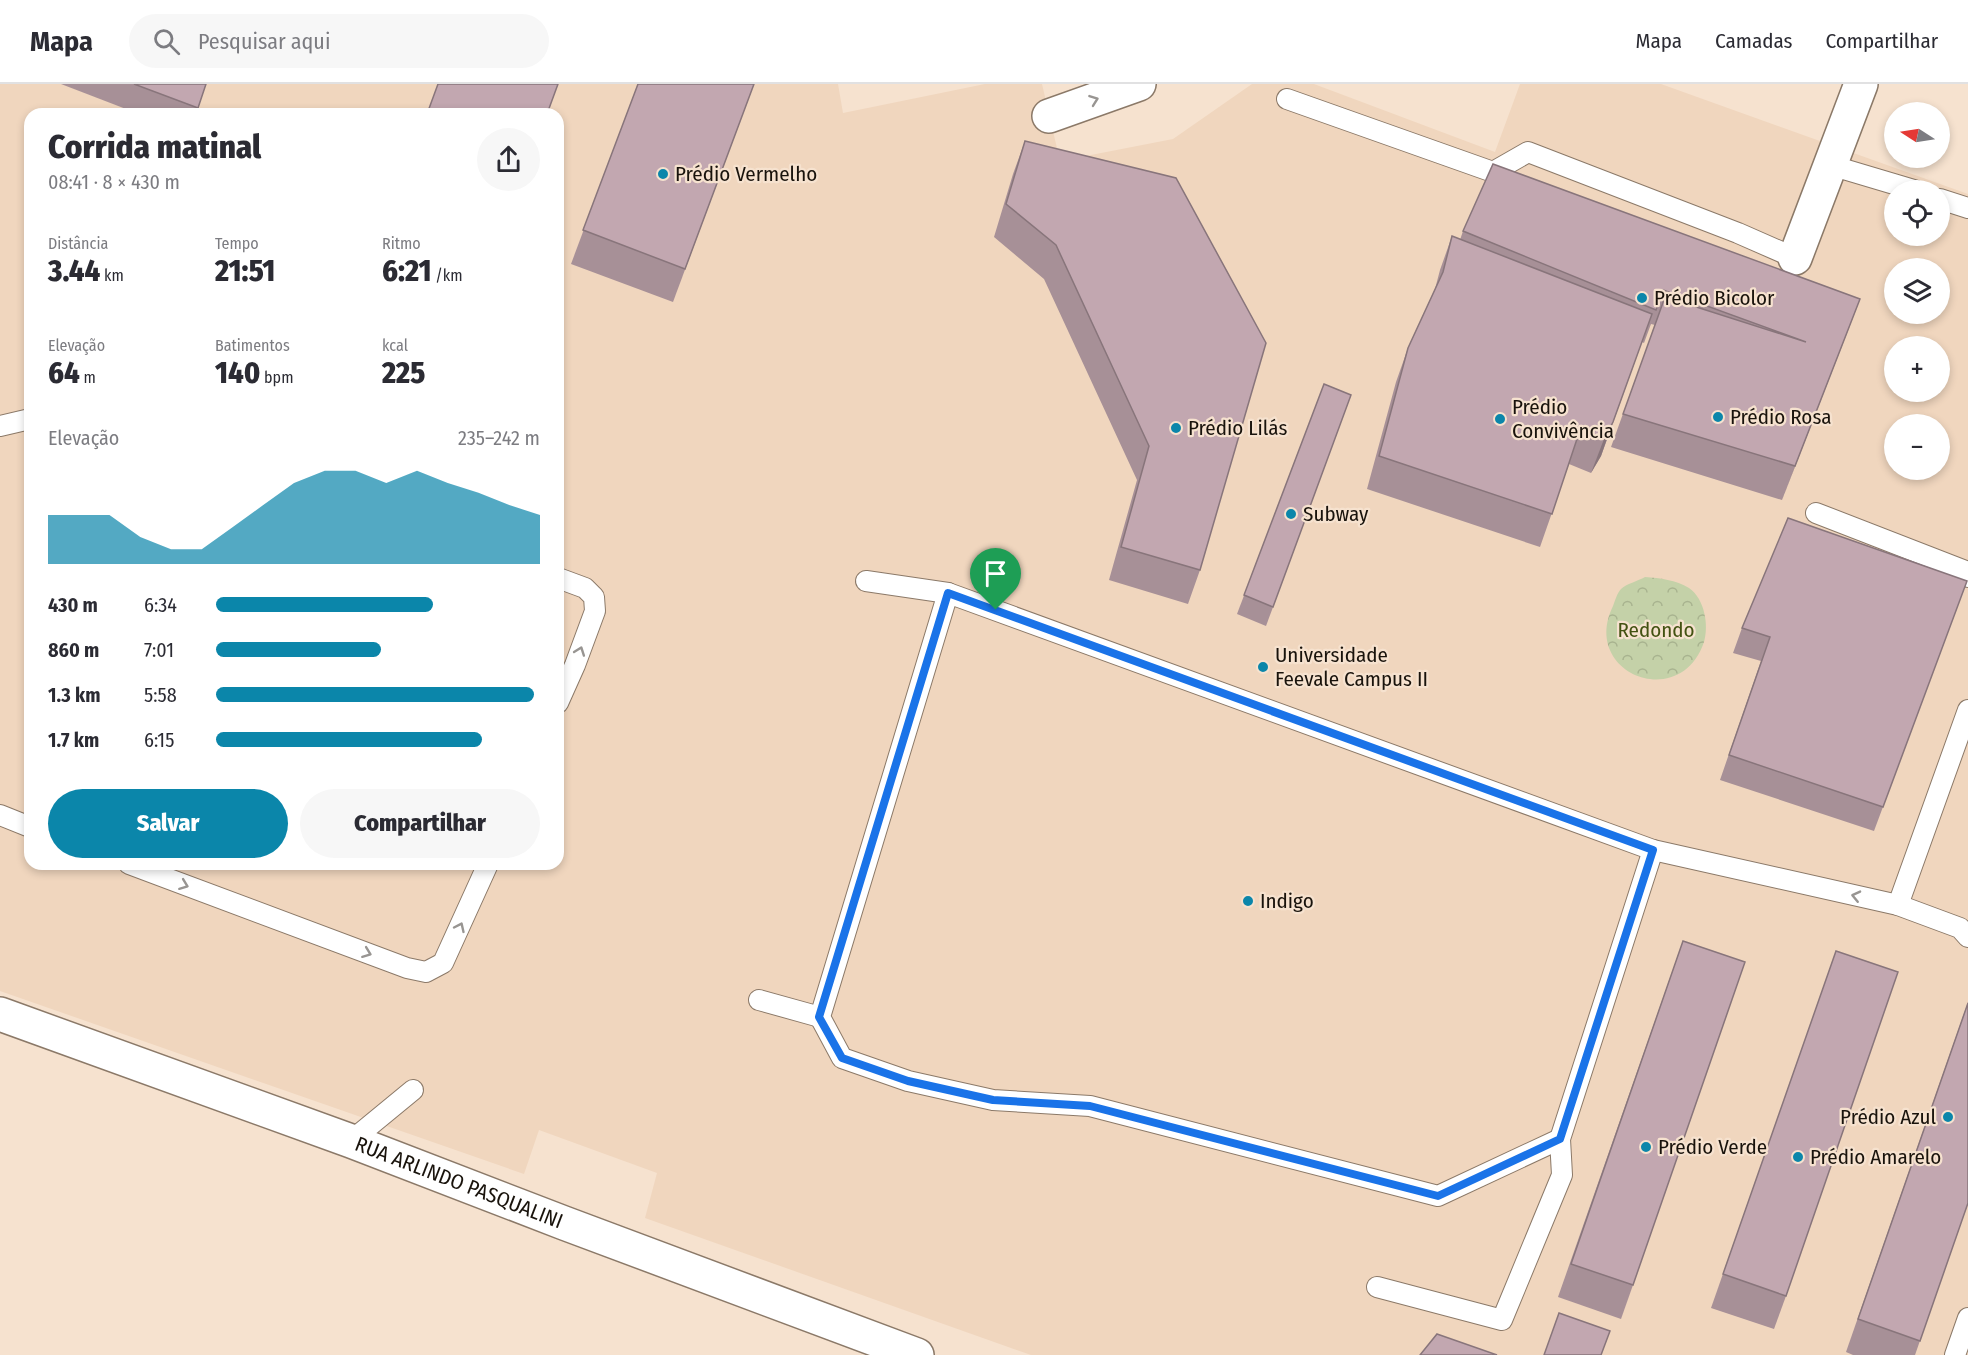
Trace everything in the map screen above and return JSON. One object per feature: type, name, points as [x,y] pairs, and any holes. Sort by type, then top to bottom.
[{"type":"street","points":[[1050,116],[1139,84]]},
{"type":"street","points":[[1796,258],[1861,84]]},
{"type":"street","name":"RUA ARLINDO PASQUALINI","points":[[0,1014],[351,1141],[917,1355]]},
{"type":"lane","points":[[1287,99],[1492,172],[1528,152],[1738,233],[1796,258]]},
{"type":"lane","points":[[1830,165],[1884,181]]},
{"type":"lane","points":[[1950,202],[1968,208]]},
{"type":"lane","points":[[0,426],[24,420]]},
{"type":"lane","points":[[1816,513],[1963,570],[1968,577]]},
{"type":"lane","points":[[564,580],[585,588],[594,597],[595,611],[564,690]]},
{"type":"lane","points":[[866,580],[948,593],[1653,850],[1898,905],[1960,928],[1968,937]]},
{"type":"lane","points":[[819,1017],[948,593]]},
{"type":"lane","points":[[1898,905],[1968,710]]},
{"type":"lane","points":[[0,815],[24,825]]},
{"type":"lane","points":[[1377,1287],[1502,1320],[1562,1174],[1560,1139],[1653,850]]},
{"type":"lane","points":[[145,870],[406,968],[426,972],[442,963],[485,870]]},
{"type":"lane","points":[[759,1000],[819,1017],[842,1058],[908,1081],[993,1100],[1090,1106],[1438,1196],[1560,1139]]},
{"type":"lane","points":[[351,1141],[413,1090]]},
{"type":"lane","points":[[1955,1355],[1968,1318]]},
{"type":"shaded area","name":"Universidade Feevale Campus II","points":[[0,84],[838,84],[843,113],[985,84],[1042,84],[1060,161],[1173,139],[1252,84],[1314,84],[1495,152],[1520,84],[1661,84],[1884,164],[1884,168],[1895,168],[1929,180],[1884,180],[1884,246],[1950,246],[1950,188],[1968,194],[1968,1355],[1031,1355],[645,1218],[657,1173],[539,1130],[524,1174],[0,991]]},
{"type":"green space","name":"Redondo","points":[[1645,577],[1668,580],[1689,588],[1702,606],[1706,621],[1704,642],[1692,664],[1675,676],[1656,679],[1637,676],[1621,666],[1610,650],[1606,630],[1617,595],[1623,587]]},
{"type":"building","points":[[134,84],[206,84],[198,108]]},
{"type":"building","points":[[438,84],[558,84],[549,108],[429,108]]},
{"type":"building","name":"Prédio Vermelho","points":[[638,84],[754,84],[685,269],[583,230]]},
{"type":"building","name":"Prédio Lilás","points":[[1025,141],[1176,178],[1266,343],[1200,570],[1121,547],[1149,446],[1056,245],[1006,204]]},
{"type":"building","points":[[1493,164],[1860,299],[1795,466],[1623,414],[1665,297],[1806,342],[1663,290],[1656,310],[1463,231]]},
{"type":"building","name":"Prédio Convivência","points":[[1452,236],[1652,314],[1613,422],[1604,439],[1580,430],[1552,514],[1379,456],[1408,348],[1443,272]]},
{"type":"building","name":"Subway","points":[[1324,384],[1351,395],[1273,607],[1244,595]]},
{"type":"building","points":[[1788,518],[1967,581],[1883,807],[1729,755],[1770,637],[1742,628]]},
{"type":"building","name":"Prédio Verde","points":[[1683,941],[1745,962],[1633,1285],[1571,1264]]},
{"type":"building","name":"Prédio Amarelo","points":[[1836,951],[1898,972],[1786,1296],[1723,1274]]},
{"type":"building","name":"Prédio Azul","points":[[1968,1003],[1968,1203],[1920,1341],[1858,1319]]},
{"type":"building","points":[[1559,1313],[1610,1331],[1601,1355],[1544,1355]]},
{"type":"building","points":[[1437,1334],[1497,1355],[1420,1355]]},
{"type":"place","name":"Prédio Vermelho","points":[[663,174]]},
{"type":"place","name":"Prédio Bicolor","points":[[1642,298]]},
{"type":"place","name":"Prédio Rosa","points":[[1718,417]]},
{"type":"place","name":"Prédio Convivência","points":[[1500,419]]},
{"type":"place","name":"Prédio Lilás","points":[[1176,428]]},
{"type":"place","name":"Subway","points":[[1291,514]]},
{"type":"place","name":"Universidade Feevale Campus II","points":[[1263,667]]},
{"type":"place","name":"Indigo","points":[[1248,901]]},
{"type":"place","name":"Prédio Azul","points":[[1948,1117]]},
{"type":"place","name":"Prédio Verde","points":[[1646,1147]]},
{"type":"place","name":"Prédio Amarelo","points":[[1798,1157]]},
{"type":"route","points":[[948,593],[996,610],[1653,850],[1560,1139],[1438,1196],[1090,1106],[993,1100],[908,1081],[842,1058],[819,1017],[948,593]]}]
